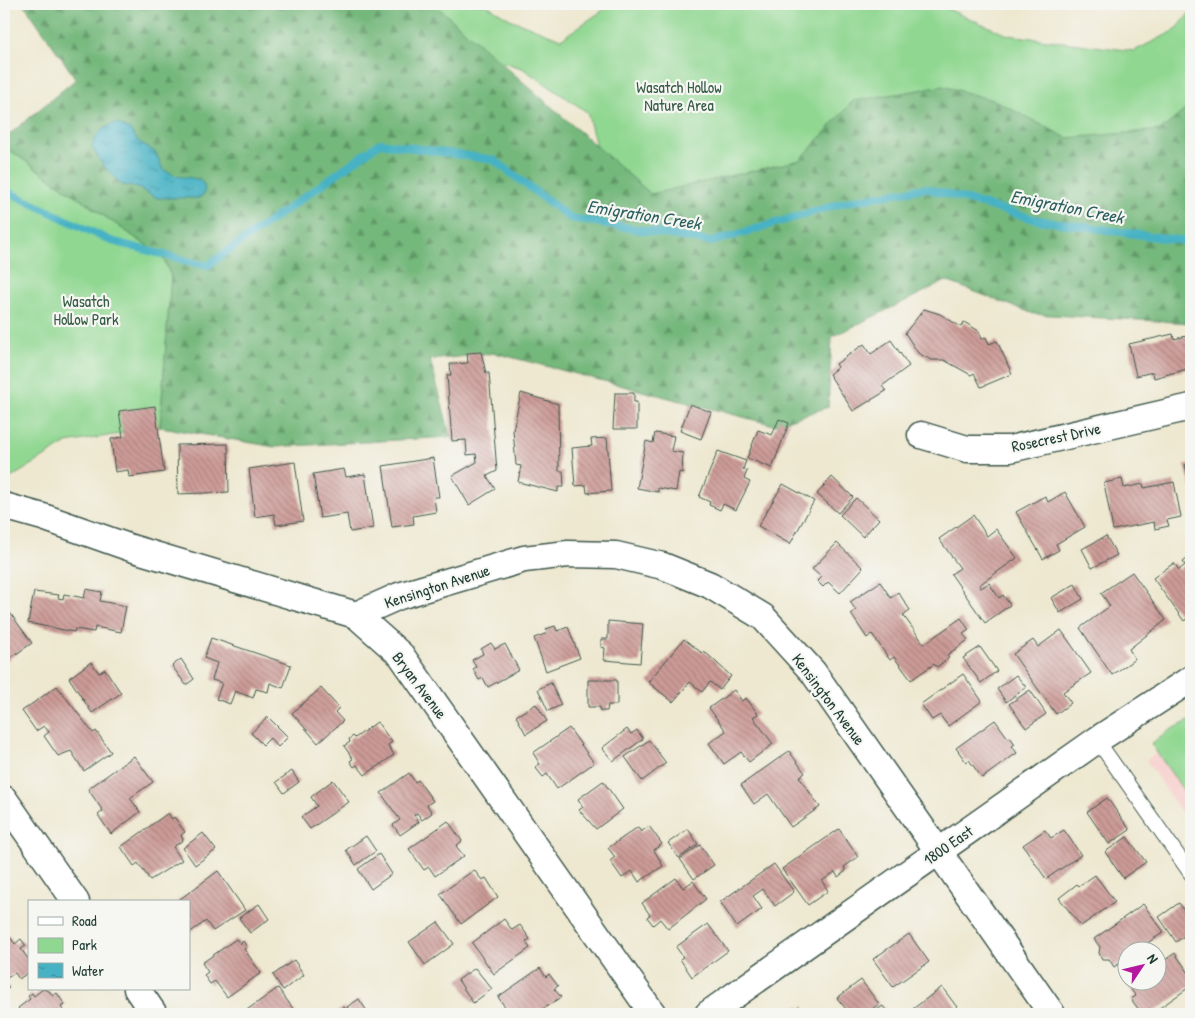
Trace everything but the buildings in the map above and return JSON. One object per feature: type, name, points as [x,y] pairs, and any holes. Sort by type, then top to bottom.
[{"type":"street","name":"Rosecrest Drive","points":[[921,435],[967,449],[1010,449],[1191,407]]},
{"type":"street","name":"Bryan Avenue","points":[[4,506],[43,516],[131,548],[356,615],[401,656],[653,1014]]},
{"type":"street","name":"Kensington Avenue","points":[[356,615],[400,596],[524,559],[568,554],[616,555],[663,566],[710,584],[763,617],[813,672],[1052,1014]]},
{"type":"street","name":"1800 East","points":[[708,1014],[1098,740],[1191,679]]},
{"type":"street","points":[[4,799],[75,900]]},
{"type":"street","points":[[138,990],[154,1014]]},
{"type":"lane","points":[[1098,740],[1191,874]]},
{"type":"shaded area","points":[[1191,731],[1191,827],[1146,760]]},
{"type":"green space","points":[[24,4],[434,4],[651,194],[800,160],[853,101],[943,86],[996,101],[1067,138],[1161,130],[1191,105],[1191,323],[1034,314],[946,281],[832,337],[828,407],[774,425],[495,353],[430,360],[451,437],[275,447],[160,427],[171,276],[163,257],[4,146],[4,139],[76,79]]},
{"type":"green space","name":"Wasatch Hollow Nature Area","points":[[407,4],[485,4],[510,19],[561,39],[612,4],[936,4],[1008,35],[1134,51],[1176,30],[1191,11],[1191,181],[801,163],[651,198],[600,161],[587,112],[522,68],[489,58]]},
{"type":"green space","name":"Wasatch Hollow Park","points":[[4,146],[163,257],[171,276],[160,427],[67,443],[4,482]]},
{"type":"green space","points":[[1191,720],[1191,801],[1151,744],[1170,730]]},
{"type":"water","points":[[117,123],[130,130],[138,141],[156,153],[163,170],[174,175],[195,178],[203,183],[204,194],[199,198],[157,198],[136,187],[122,185],[102,164],[92,147],[95,138],[101,131]]},
{"type":"waterway","name":"Emigration Creek","points":[[4,190],[111,241],[207,266],[380,143],[494,160],[570,218],[712,242],[846,202],[925,188],[1038,220],[1191,242]]}]
